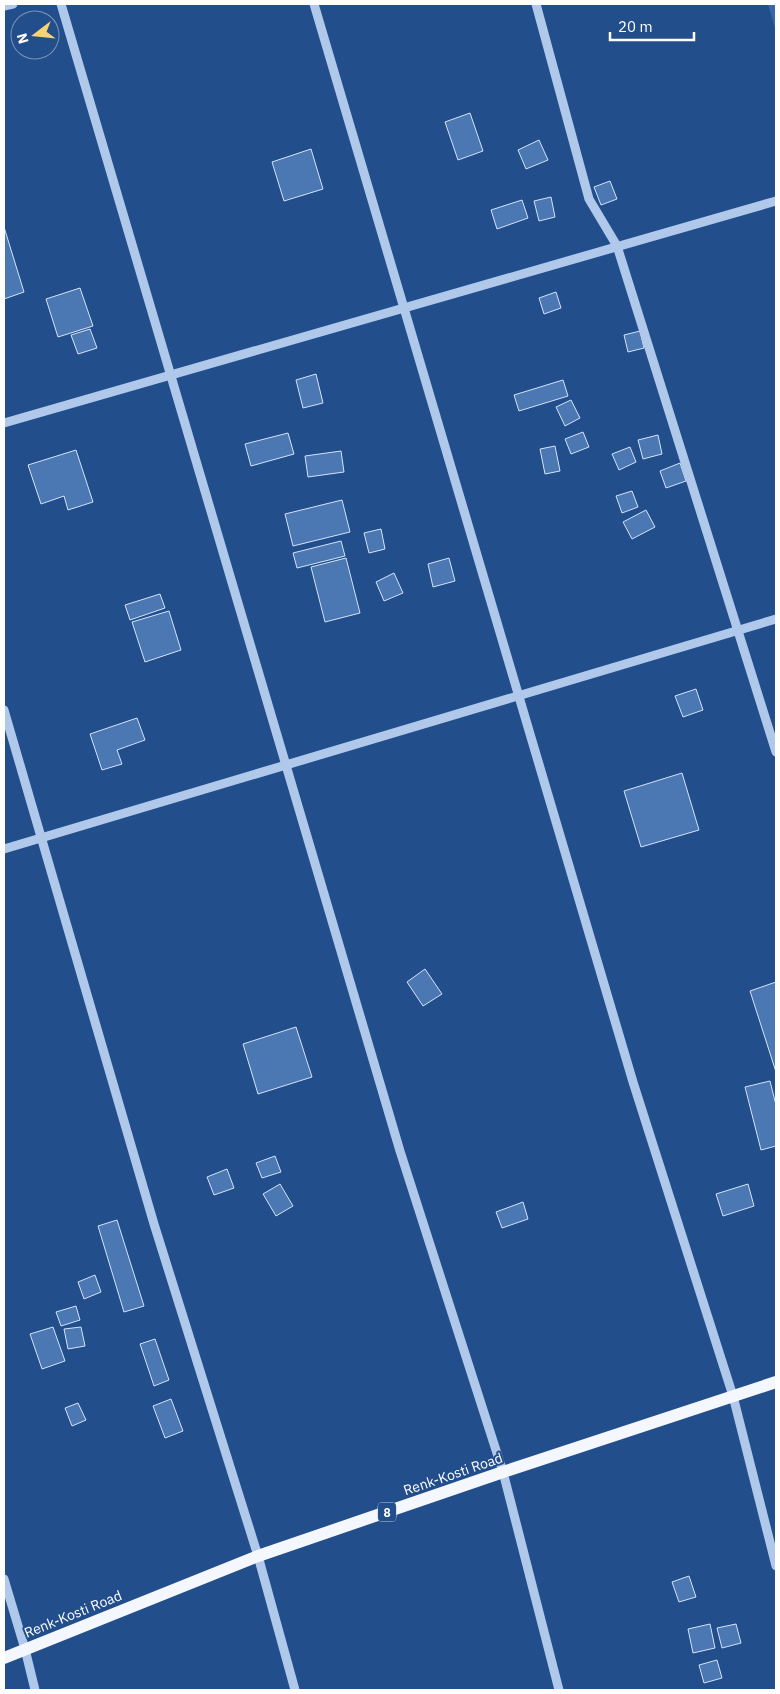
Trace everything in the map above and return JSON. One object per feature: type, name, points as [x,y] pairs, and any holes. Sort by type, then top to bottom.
[{"type":"main road","name":"Renk-Kosti Road","points":[[4,1658],[258,1556],[503,1472],[776,1382]]},
{"type":"street","points":[[4,6],[13,4]]},
{"type":"street","points":[[62,4],[400,1151],[503,1472],[559,1690]]},
{"type":"street","points":[[314,4],[633,1082],[733,1396],[776,1566]]},
{"type":"street","points":[[536,4],[589,199],[617,246],[776,752]]},
{"type":"street","points":[[4,422],[776,201]]},
{"type":"street","points":[[4,849],[776,618]]},
{"type":"street","points":[[4,710],[154,1224],[258,1556],[295,1690]]},
{"type":"street","points":[[4,1579],[26,1649],[35,1690]]},
{"type":"shaded area","points":[[768,4],[776,4],[776,32]]},
{"type":"building","points":[[470,113],[483,151],[458,160],[445,122]]},
{"type":"building","points":[[539,140],[548,160],[526,169],[518,150]]},
{"type":"building","points":[[311,149],[323,189],[284,201],[272,162]]},
{"type":"building","points":[[610,181],[617,199],[601,205],[594,187]]},
{"type":"building","points":[[551,197],[555,217],[539,221],[534,201]]},
{"type":"building","points":[[522,200],[528,218],[497,229],[491,210]]},
{"type":"building","points":[[4,227],[24,292],[4,299]]},
{"type":"building","points":[[80,288],[93,326],[58,337],[46,299]]},
{"type":"building","points":[[556,292],[561,308],[544,314],[539,298]]},
{"type":"building","points":[[90,329],[97,348],[78,354],[71,335]]},
{"type":"building","points":[[640,331],[644,348],[628,352],[624,335]]},
{"type":"building","points":[[316,374],[323,403],[303,408],[296,380]]},
{"type":"building","points":[[563,380],[568,396],[519,411],[514,395]]},
{"type":"building","points":[[571,400],[580,418],[565,426],[556,407]]},
{"type":"building","points":[[583,432],[589,447],[571,454],[565,439]]},
{"type":"building","points":[[288,433],[294,454],[251,466],[245,444]]},
{"type":"building","points":[[658,435],[662,454],[643,459],[638,440]]},
{"type":"building","points":[[555,446],[560,471],[545,474],[540,449]]},
{"type":"building","points":[[630,447],[636,462],[619,470],[612,454]]},
{"type":"building","points":[[76,450],[93,502],[68,510],[64,496],[41,504],[28,465]]},
{"type":"building","points":[[341,451],[344,472],[308,477],[305,456]]},
{"type":"building","points":[[680,463],[686,481],[666,488],[660,471]]},
{"type":"building","points":[[632,491],[638,507],[622,513],[616,496]]},
{"type":"building","points":[[342,500],[350,532],[293,546],[285,514]]},
{"type":"building","points":[[646,510],[655,527],[632,539],[623,522]]},
{"type":"building","points":[[381,529],[385,549],[369,553],[364,533]]},
{"type":"building","points":[[341,541],[345,556],[297,568],[293,553]]},
{"type":"building","points":[[346,558],[360,613],[325,622],[311,567]]},
{"type":"building","points":[[449,558],[455,581],[433,587],[428,564]]},
{"type":"building","points":[[394,573],[403,593],[384,601],[376,582]]},
{"type":"building","points":[[160,594],[165,608],[130,620],[125,605]]},
{"type":"building","points":[[169,611],[181,650],[145,662],[132,622]]},
{"type":"building","points":[[696,689],[703,710],[683,717],[675,696]]},
{"type":"building","points":[[137,718],[145,740],[117,750],[122,764],[102,770],[90,734]]},
{"type":"building","points":[[682,773],[699,830],[641,847],[624,791]]},
{"type":"building","points":[[425,969],[442,994],[423,1006],[407,982]]},
{"type":"building","points":[[776,982],[776,1072],[750,991]]},
{"type":"building","points":[[296,1027],[312,1077],[258,1094],[243,1044]]},
{"type":"building","points":[[770,1081],[776,1105],[776,1146],[761,1150],[745,1087]]},
{"type":"building","points":[[275,1156],[281,1172],[262,1178],[256,1163]]},
{"type":"building","points":[[227,1169],[234,1188],[214,1195],[207,1177]]},
{"type":"building","points":[[280,1184],[293,1206],[276,1216],[263,1194]]},
{"type":"building","points":[[748,1184],[754,1206],[723,1216],[716,1194]]},
{"type":"building","points":[[523,1202],[528,1219],[502,1228],[496,1212]]},
{"type":"building","points":[[117,1220],[144,1306],[124,1312],[98,1226]]},
{"type":"building","points":[[95,1275],[101,1292],[84,1299],[78,1282]]},
{"type":"building","points":[[76,1306],[80,1320],[61,1326],[56,1312]]},
{"type":"building","points":[[53,1327],[65,1361],[42,1369],[30,1334]]},
{"type":"building","points":[[81,1327],[85,1346],[68,1349],[64,1329]]},
{"type":"building","points":[[155,1339],[169,1380],[154,1386],[140,1344]]},
{"type":"building","points":[[171,1399],[183,1431],[165,1438],[153,1406]]},
{"type":"building","points":[[78,1403],[86,1420],[72,1426],[65,1408]]},
{"type":"building","points":[[689,1576],[696,1597],[679,1602],[672,1582]]},
{"type":"building","points":[[710,1624],[715,1648],[693,1653],[688,1629]]},
{"type":"building","points":[[736,1624],[741,1643],[722,1648],[717,1628]]},
{"type":"building","points":[[717,1660],[722,1678],[704,1683],[699,1665]]}]
